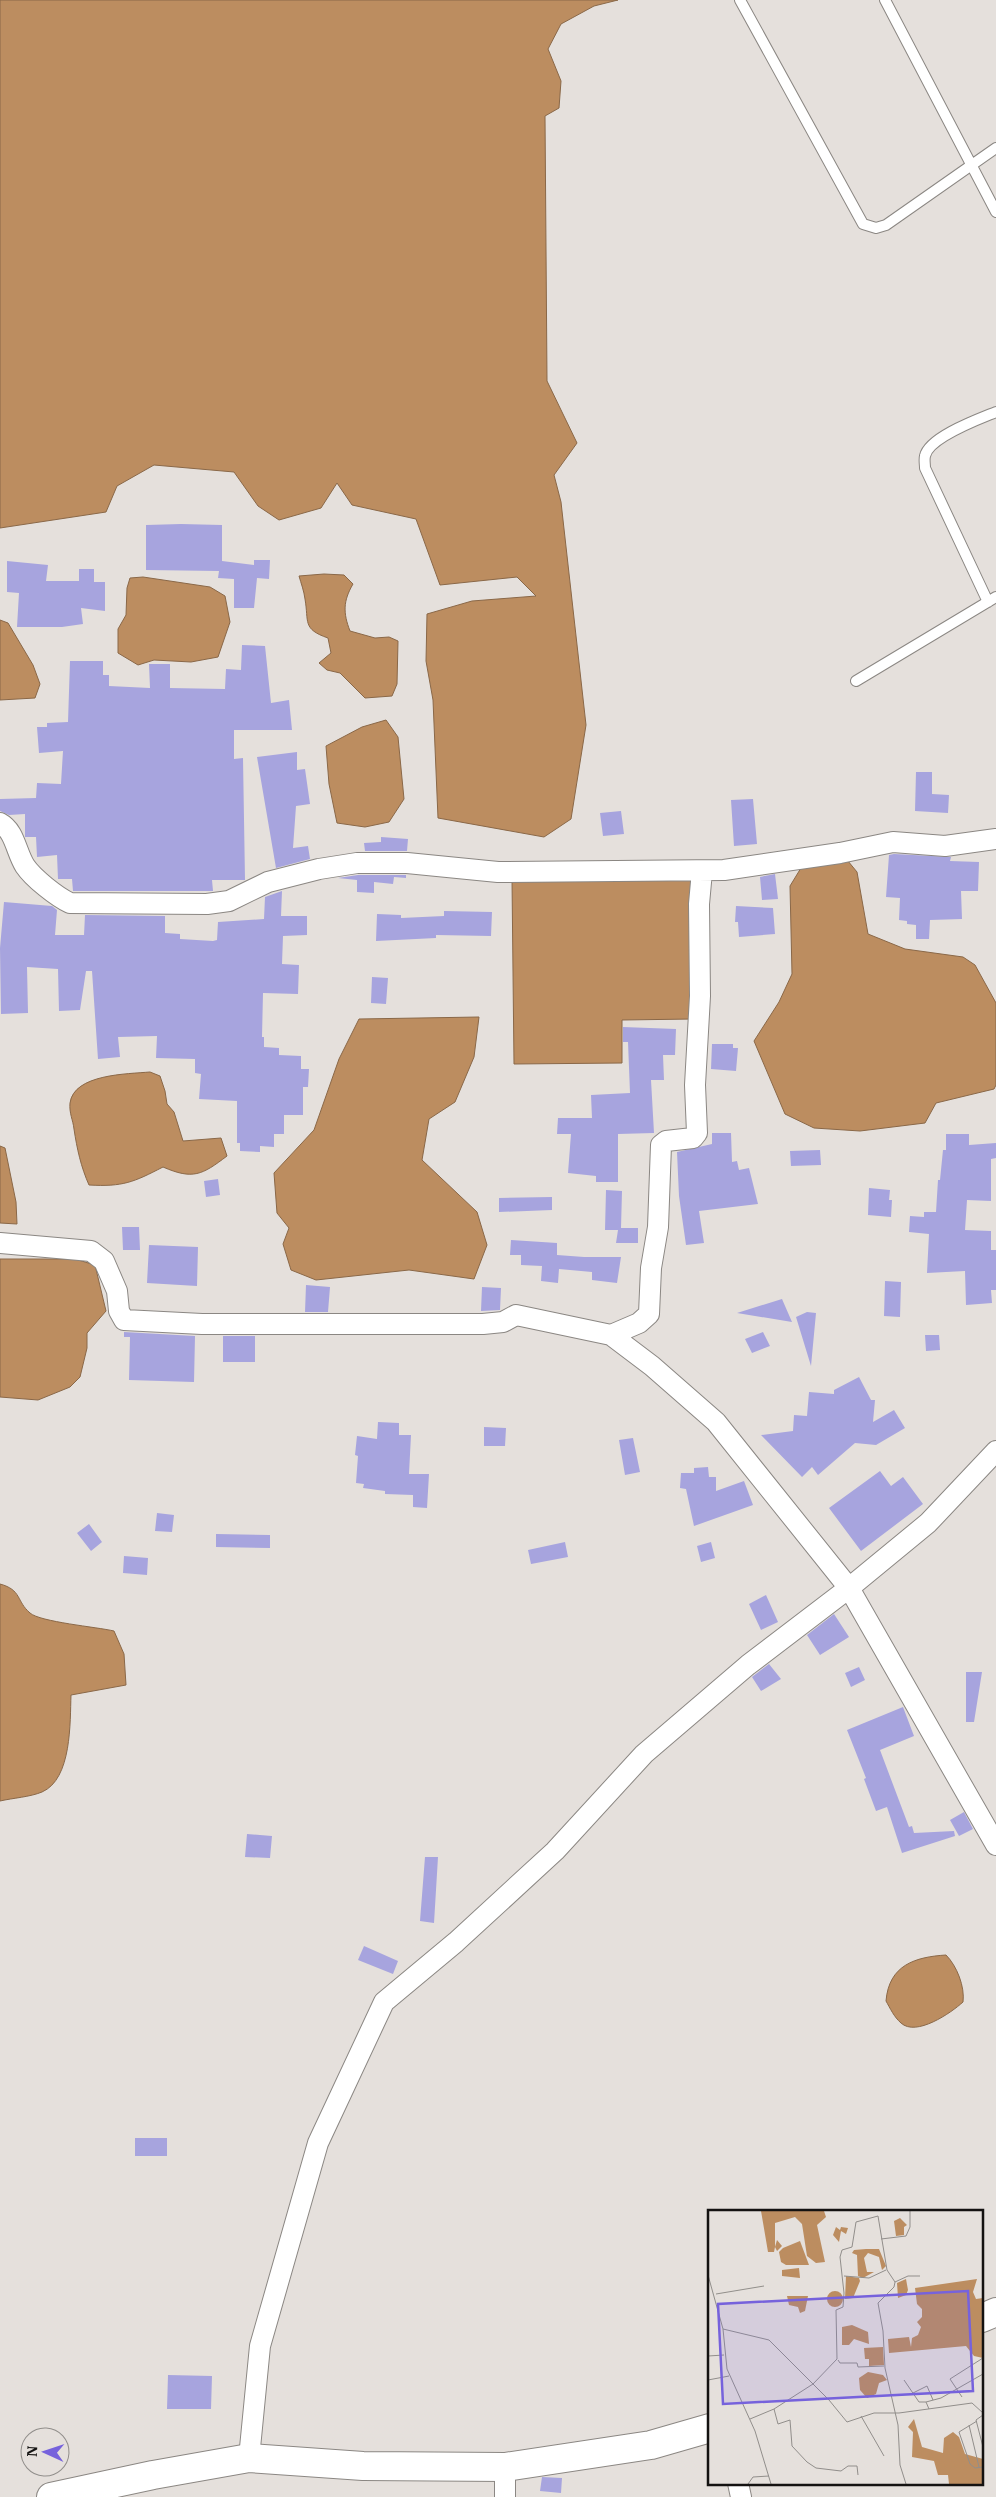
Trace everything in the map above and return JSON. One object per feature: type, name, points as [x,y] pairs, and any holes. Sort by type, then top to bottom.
[{"type":"street","points":[[0,823],[7,827],[26,867],[61,899],[70,904],[207,904],[229,901],[268,882],[318,869],[357,863],[415,864],[498,872],[702,871],[724,870],[840,853],[893,842],[945,846],[996,839]]},
{"type":"street","points":[[611,1335],[639,1323],[649,1314],[650,1276],[658,1227],[661,1146],[666,1141],[693,1138],[697,1133],[695,1085],[700,996],[699,904],[702,871]]},
{"type":"street","points":[[0,1243],[91,1251],[104,1261],[118,1291],[119,1311],[124,1320],[202,1324],[483,1324],[504,1322],[516,1315],[611,1335],[652,1366],[716,1422],[848,1588],[996,1845]]},
{"type":"street","points":[[249,2458],[260,2346],[318,2143],[384,2002],[456,1942],[555,1851],[644,1754],[748,1666],[928,1523],[996,1451]]},
{"type":"street","points":[[984,2317],[996,2312]]},
{"type":"street","points":[[51,2497],[153,2475],[249,2458],[363,2466],[505,2467],[651,2445],[708,2429]]},
{"type":"street","points":[[505,2467],[505,2497]]},
{"type":"street","points":[[738,2484],[741,2497]]},
{"type":"lane","points":[[740,0],[863,224],[876,228],[886,225],[996,148]]},
{"type":"lane","points":[[885,0],[996,212]]},
{"type":"lane","points":[[856,681],[992,599],[925,468],[925,456],[932,444],[996,412]]},
{"type":"shaded area","points":[[0,0],[618,0],[594,6],[561,24],[548,49],[561,81],[559,108],[545,116],[547,381],[577,443],[554,475],[561,502],[586,725],[571,819],[544,837],[438,818],[433,700],[426,661],[427,614],[472,601],[536,596],[517,577],[440,585],[416,519],[352,505],[337,483],[321,508],[279,520],[258,506],[234,472],[154,465],[117,486],[106,512],[0,528]]},
{"type":"shaded area","points":[[344,575],[353,584],[347,596],[345,607],[350,631],[375,638],[389,637],[398,641],[397,684],[392,696],[365,698],[340,673],[327,670],[319,663],[331,653],[328,638],[314,631],[308,624],[305,596],[299,576]]},
{"type":"shaded area","points":[[143,577],[210,587],[225,596],[230,622],[218,657],[191,662],[154,660],[138,665],[118,653],[118,629],[126,615],[127,588],[130,578]]},
{"type":"shaded area","points":[[0,620],[8,623],[33,665],[40,684],[35,698],[0,700]]},
{"type":"shaded area","points":[[386,720],[398,737],[404,799],[389,822],[365,827],[337,823],[329,784],[326,746],[362,727]]},
{"type":"shaded area","points":[[843,855],[857,872],[868,934],[905,949],[963,957],[975,965],[996,1003],[996,1085],[994,1089],[936,1103],[925,1123],[860,1131],[814,1128],[785,1114],[754,1041],[779,1002],[792,974],[790,886],[804,863]]},
{"type":"shaded area","points":[[691,877],[693,1019],[622,1020],[622,1063],[514,1064],[512,879]]},
{"type":"shaded area","points":[[479,1017],[474,1057],[455,1102],[429,1119],[422,1160],[477,1212],[487,1245],[474,1279],[409,1270],[316,1280],[291,1270],[283,1244],[289,1228],[277,1213],[274,1173],[314,1130],[339,1059],[359,1019]]},
{"type":"shaded area","points":[[150,1072],[160,1076],[167,1104],[174,1112],[183,1141],[221,1138],[227,1156],[211,1168],[197,1174],[182,1173],[163,1167],[120,1184],[89,1185],[76,1144],[70,1103],[74,1093],[81,1086],[103,1077]]},
{"type":"shaded area","points":[[0,1146],[5,1148],[16,1202],[17,1224],[0,1223]]},
{"type":"shaded area","points":[[0,1259],[75,1259],[95,1265],[106,1311],[87,1333],[87,1348],[80,1377],[70,1387],[38,1400],[0,1397]]},
{"type":"shaded area","points":[[0,1584],[12,1589],[26,1609],[36,1616],[56,1622],[114,1631],[124,1654],[126,1685],[71,1695],[67,1749],[59,1775],[52,1785],[42,1792],[0,1801]]},
{"type":"shaded area","points":[[946,1955],[954,1965],[959,1977],[963,1990],[963,2002],[933,2022],[915,2027],[907,2027],[894,2015],[886,2001],[892,1979],[898,1971],[914,1961]]},
{"type":"building","points":[[146,525],[222,525],[222,561],[254,565],[254,560],[270,560],[269,579],[257,578],[254,608],[234,608],[234,579],[218,578],[219,571],[146,570]]},
{"type":"building","points":[[7,561],[48,565],[46,581],[79,581],[79,569],[94,569],[94,582],[105,582],[105,611],[81,608],[83,624],[62,627],[17,627],[19,593],[7,592]]},
{"type":"building","points":[[242,645],[265,646],[271,703],[289,700],[292,730],[234,730],[234,759],[243,758],[245,880],[212,880],[213,891],[73,891],[72,879],[58,879],[57,855],[37,857],[36,837],[25,837],[25,814],[9,815],[0,811],[0,799],[36,798],[37,783],[61,784],[63,751],[39,753],[37,727],[47,727],[47,723],[68,722],[70,661],[103,661],[103,675],[109,675],[109,686],[150,688],[149,664],[170,664],[170,688],[225,689],[226,669],[241,670]]},
{"type":"building","points":[[297,752],[297,770],[305,769],[310,804],[296,806],[293,848],[308,846],[310,859],[276,868],[257,757]]},
{"type":"building","points":[[916,772],[932,772],[932,794],[949,795],[948,813],[915,811]]},
{"type":"building","points":[[753,799],[757,844],[734,846],[731,800]]},
{"type":"building","points":[[621,811],[624,834],[603,836],[600,813]]},
{"type":"building","points":[[381,837],[408,839],[407,851],[365,851],[364,843],[381,842]]},
{"type":"building","points":[[889,855],[951,857],[950,861],[979,862],[978,891],[961,891],[962,919],[930,920],[929,939],[916,939],[916,925],[907,924],[907,921],[899,920],[900,898],[886,897]]},
{"type":"building","points":[[775,874],[778,899],[762,900],[760,877]]},
{"type":"building","points":[[358,875],[406,875],[406,878],[394,877],[393,884],[374,882],[374,893],[357,892],[357,880],[338,878]]},
{"type":"building","points":[[282,891],[281,916],[307,916],[307,935],[283,936],[282,964],[299,965],[298,994],[263,993],[262,1037],[264,1037],[264,1047],[279,1048],[279,1055],[301,1056],[301,1069],[309,1069],[308,1087],[303,1087],[303,1115],[284,1115],[284,1134],[274,1134],[274,1147],[260,1146],[260,1152],[240,1151],[240,1143],[237,1143],[237,1101],[199,1099],[201,1074],[195,1073],[195,1059],[156,1058],[157,1036],[118,1037],[120,1057],[98,1059],[92,971],[86,971],[80,1010],[59,1011],[58,969],[27,967],[28,1013],[1,1014],[0,948],[4,902],[52,906],[57,910],[55,935],[84,935],[85,915],[165,916],[165,933],[180,934],[180,939],[213,941],[217,940],[218,922],[264,919],[265,897]]},
{"type":"building","points":[[736,906],[773,908],[775,934],[739,937],[738,922],[735,922]]},
{"type":"building","points":[[444,911],[492,912],[491,936],[436,935],[436,938],[376,941],[377,914],[401,915],[401,918],[444,916]]},
{"type":"building","points":[[372,977],[388,978],[386,1004],[371,1003]]},
{"type":"building","points":[[623,1027],[676,1029],[675,1055],[663,1055],[664,1080],[651,1080],[654,1133],[618,1134],[618,1182],[596,1182],[596,1176],[568,1173],[571,1134],[557,1134],[558,1118],[592,1118],[591,1095],[630,1093],[628,1042],[623,1042]]},
{"type":"building","points":[[712,1044],[733,1044],[733,1048],[738,1048],[736,1071],[711,1069]]},
{"type":"building","points":[[712,1133],[731,1133],[732,1162],[737,1161],[739,1170],[749,1168],[758,1204],[699,1211],[704,1243],[686,1245],[679,1196],[677,1152],[712,1144]]},
{"type":"building","points":[[946,1134],[969,1134],[969,1145],[996,1143],[996,1158],[991,1159],[991,1201],[967,1200],[965,1230],[991,1231],[991,1250],[996,1250],[996,1290],[991,1290],[992,1303],[966,1305],[965,1271],[927,1273],[929,1234],[909,1232],[910,1216],[924,1217],[924,1212],[936,1212],[938,1180],[940,1180],[943,1150],[946,1150]]},
{"type":"building","points":[[820,1150],[821,1165],[791,1166],[790,1151]]},
{"type":"building","points":[[218,1179],[220,1195],[206,1197],[204,1181]]},
{"type":"building","points":[[869,1188],[890,1190],[889,1200],[892,1200],[891,1217],[868,1215]]},
{"type":"building","points":[[606,1190],[622,1191],[621,1228],[638,1228],[638,1243],[616,1243],[618,1230],[605,1230]]},
{"type":"building","points":[[552,1197],[552,1210],[499,1212],[499,1198]]},
{"type":"building","points":[[122,1227],[139,1227],[140,1250],[123,1250]]},
{"type":"building","points":[[511,1240],[557,1243],[557,1255],[621,1257],[617,1283],[592,1280],[592,1272],[559,1269],[558,1283],[541,1281],[542,1266],[521,1265],[521,1255],[510,1255]]},
{"type":"building","points":[[149,1245],[198,1247],[197,1286],[147,1283]]},
{"type":"building","points":[[885,1281],[901,1282],[900,1317],[884,1316]]},
{"type":"building","points":[[306,1285],[330,1287],[328,1312],[305,1312]]},
{"type":"building","points":[[482,1287],[501,1288],[500,1310],[481,1311]]},
{"type":"building","points":[[782,1299],[792,1322],[737,1313]]},
{"type":"building","points":[[807,1312],[816,1313],[811,1366],[796,1317]]},
{"type":"building","points":[[124,1332],[195,1336],[194,1382],[129,1380],[130,1337],[124,1337]]},
{"type":"building","points":[[763,1332],[770,1346],[752,1353],[745,1339]]},
{"type":"building","points":[[925,1335],[939,1335],[940,1350],[926,1351]]},
{"type":"building","points":[[223,1336],[255,1336],[255,1362],[223,1362]]},
{"type":"building","points":[[859,1377],[871,1400],[875,1400],[873,1422],[894,1410],[905,1428],[876,1445],[855,1443],[818,1475],[812,1467],[802,1477],[761,1435],[793,1431],[794,1415],[807,1416],[809,1392],[834,1394],[834,1390]]},
{"type":"building","points":[[378,1422],[399,1423],[399,1435],[411,1435],[409,1474],[429,1474],[427,1508],[413,1507],[413,1495],[385,1494],[385,1491],[363,1488],[364,1484],[356,1483],[358,1456],[355,1455],[357,1436],[377,1439]]},
{"type":"building","points":[[484,1427],[506,1428],[505,1446],[484,1446]]},
{"type":"building","points":[[633,1438],[640,1472],[625,1475],[619,1440]]},
{"type":"building","points":[[708,1467],[709,1477],[716,1477],[716,1491],[744,1481],[753,1505],[694,1526],[686,1489],[680,1488],[681,1473],[694,1473],[694,1468]]},
{"type":"building","points":[[880,1471],[891,1486],[903,1477],[923,1504],[861,1551],[829,1508]]},
{"type":"building","points":[[157,1513],[174,1515],[172,1532],[155,1531]]},
{"type":"building","points":[[89,1524],[102,1542],[91,1551],[77,1533]]},
{"type":"building","points":[[216,1534],[270,1535],[270,1548],[216,1547]]},
{"type":"building","points":[[565,1542],[568,1557],[531,1564],[528,1550]]},
{"type":"building","points":[[711,1542],[715,1558],[701,1562],[697,1546]]},
{"type":"building","points":[[124,1556],[148,1558],[147,1575],[123,1573]]},
{"type":"building","points":[[766,1595],[778,1622],[761,1630],[749,1604]]},
{"type":"building","points":[[834,1614],[849,1637],[820,1655],[807,1635]]},
{"type":"building","points":[[769,1664],[781,1679],[761,1691],[752,1677]]},
{"type":"building","points":[[859,1667],[865,1680],[851,1687],[845,1673]]},
{"type":"building","points":[[966,1672],[982,1672],[974,1722],[966,1722]]},
{"type":"building","points":[[903,1707],[914,1736],[880,1750],[909,1827],[912,1826],[914,1833],[954,1831],[955,1836],[902,1853],[887,1807],[876,1811],[864,1779],[866,1778],[847,1730]]},
{"type":"building","points":[[964,1812],[973,1829],[959,1836],[950,1820]]},
{"type":"building","points":[[247,1834],[272,1836],[270,1858],[245,1857]]},
{"type":"building","points":[[425,1857],[438,1857],[434,1923],[420,1921]]},
{"type":"building","points":[[364,1946],[398,1961],[393,1974],[358,1960]]},
{"type":"building","points":[[135,2138],[167,2138],[167,2156],[135,2156]]},
{"type":"building","points":[[168,2375],[212,2376],[211,2409],[167,2409]]},
{"type":"building","points":[[542,2477],[562,2478],[561,2493],[540,2491]]}]
